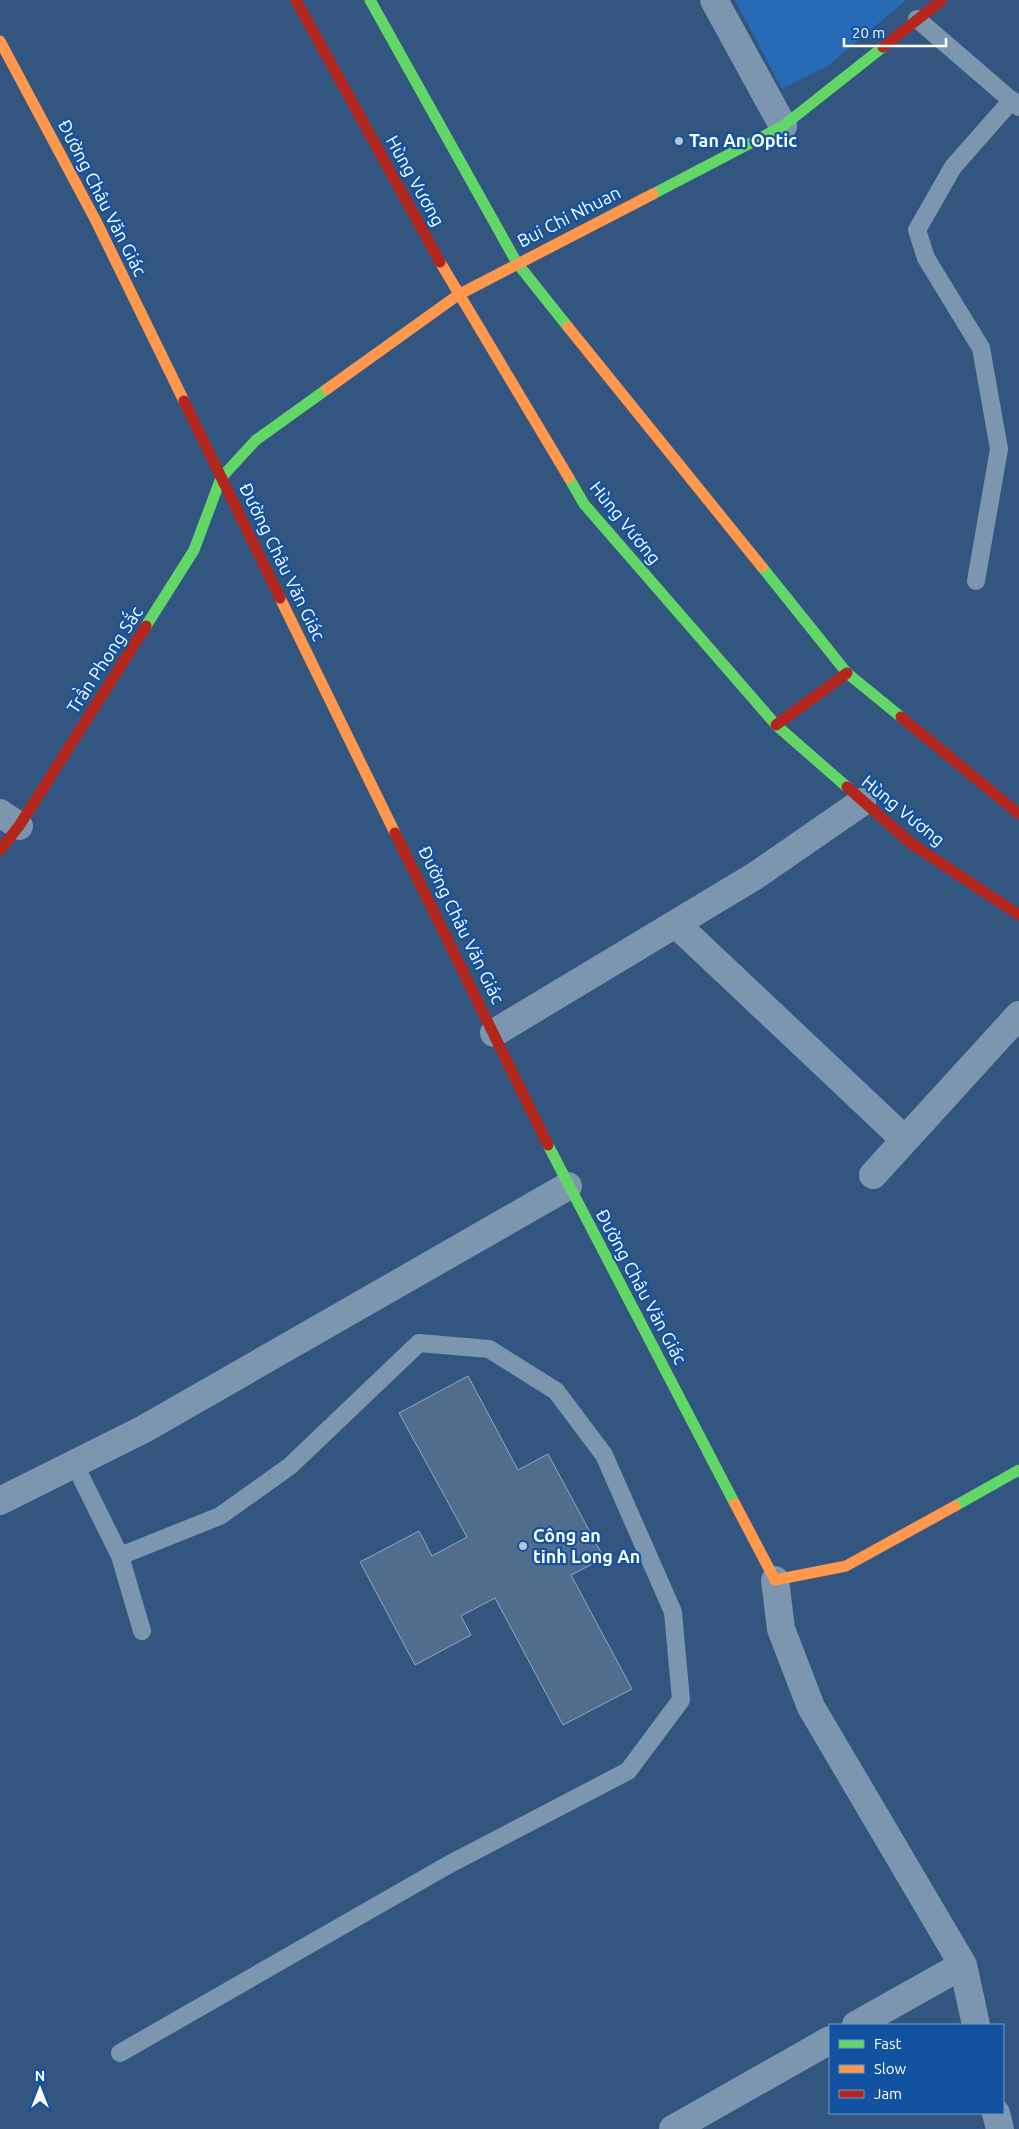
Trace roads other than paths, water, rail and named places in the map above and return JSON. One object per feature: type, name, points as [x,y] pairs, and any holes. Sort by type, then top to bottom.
[{"type":"street","name":"Hùng Vương","points":[[296,0],[458,295],[584,504],[776,726],[912,844],[1019,915]]},
{"type":"street","points":[[370,0],[517,263],[847,673],[1019,814]]},
{"type":"street","points":[[714,0],[783,126]]},
{"type":"street","name":"Bui Chi Nhuan","points":[[221,478],[256,440],[458,295],[783,126],[942,0]]},
{"type":"street","name":"Đường Châu Văn Giác","points":[[0,41],[96,221],[568,1186],[775,1580]]},
{"type":"street","name":"Trần Phong Sắc","points":[[0,850],[9,820],[194,550],[221,478]]},
{"type":"street","points":[[776,726],[847,673]]},
{"type":"street","points":[[494,1033],[755,876],[862,802]]},
{"type":"street","points":[[676,924],[905,1140]]},
{"type":"street","points":[[873,1175],[1019,1015]]},
{"type":"street","points":[[0,1501],[144,1429],[568,1186]]},
{"type":"street","points":[[976,2024],[963,1965],[811,1707],[781,1629],[775,1580],[846,1566],[1019,1470]]},
{"type":"street","points":[[858,2024],[963,1965]]},
{"type":"street","points":[[673,2129],[829,2041]]},
{"type":"street","points":[[996,2114],[1000,2129]]},
{"type":"lane","points":[[917,20],[1015,104],[952,167],[916,230],[926,258],[981,348],[999,449],[976,581]]},
{"type":"lane","points":[[120,1556],[220,1516],[290,1466],[419,1343],[489,1349],[556,1391],[604,1455],[673,1612],[681,1700],[628,1771],[448,1865],[120,2053]]},
{"type":"lane","points":[[74,1463],[120,1556],[142,1631]]},
{"type":"place","name":"Tan An Optic","points":[[679,141]]},
{"type":"place","name":"Công an tỉnh Long An","points":[[523,1546]]}]
